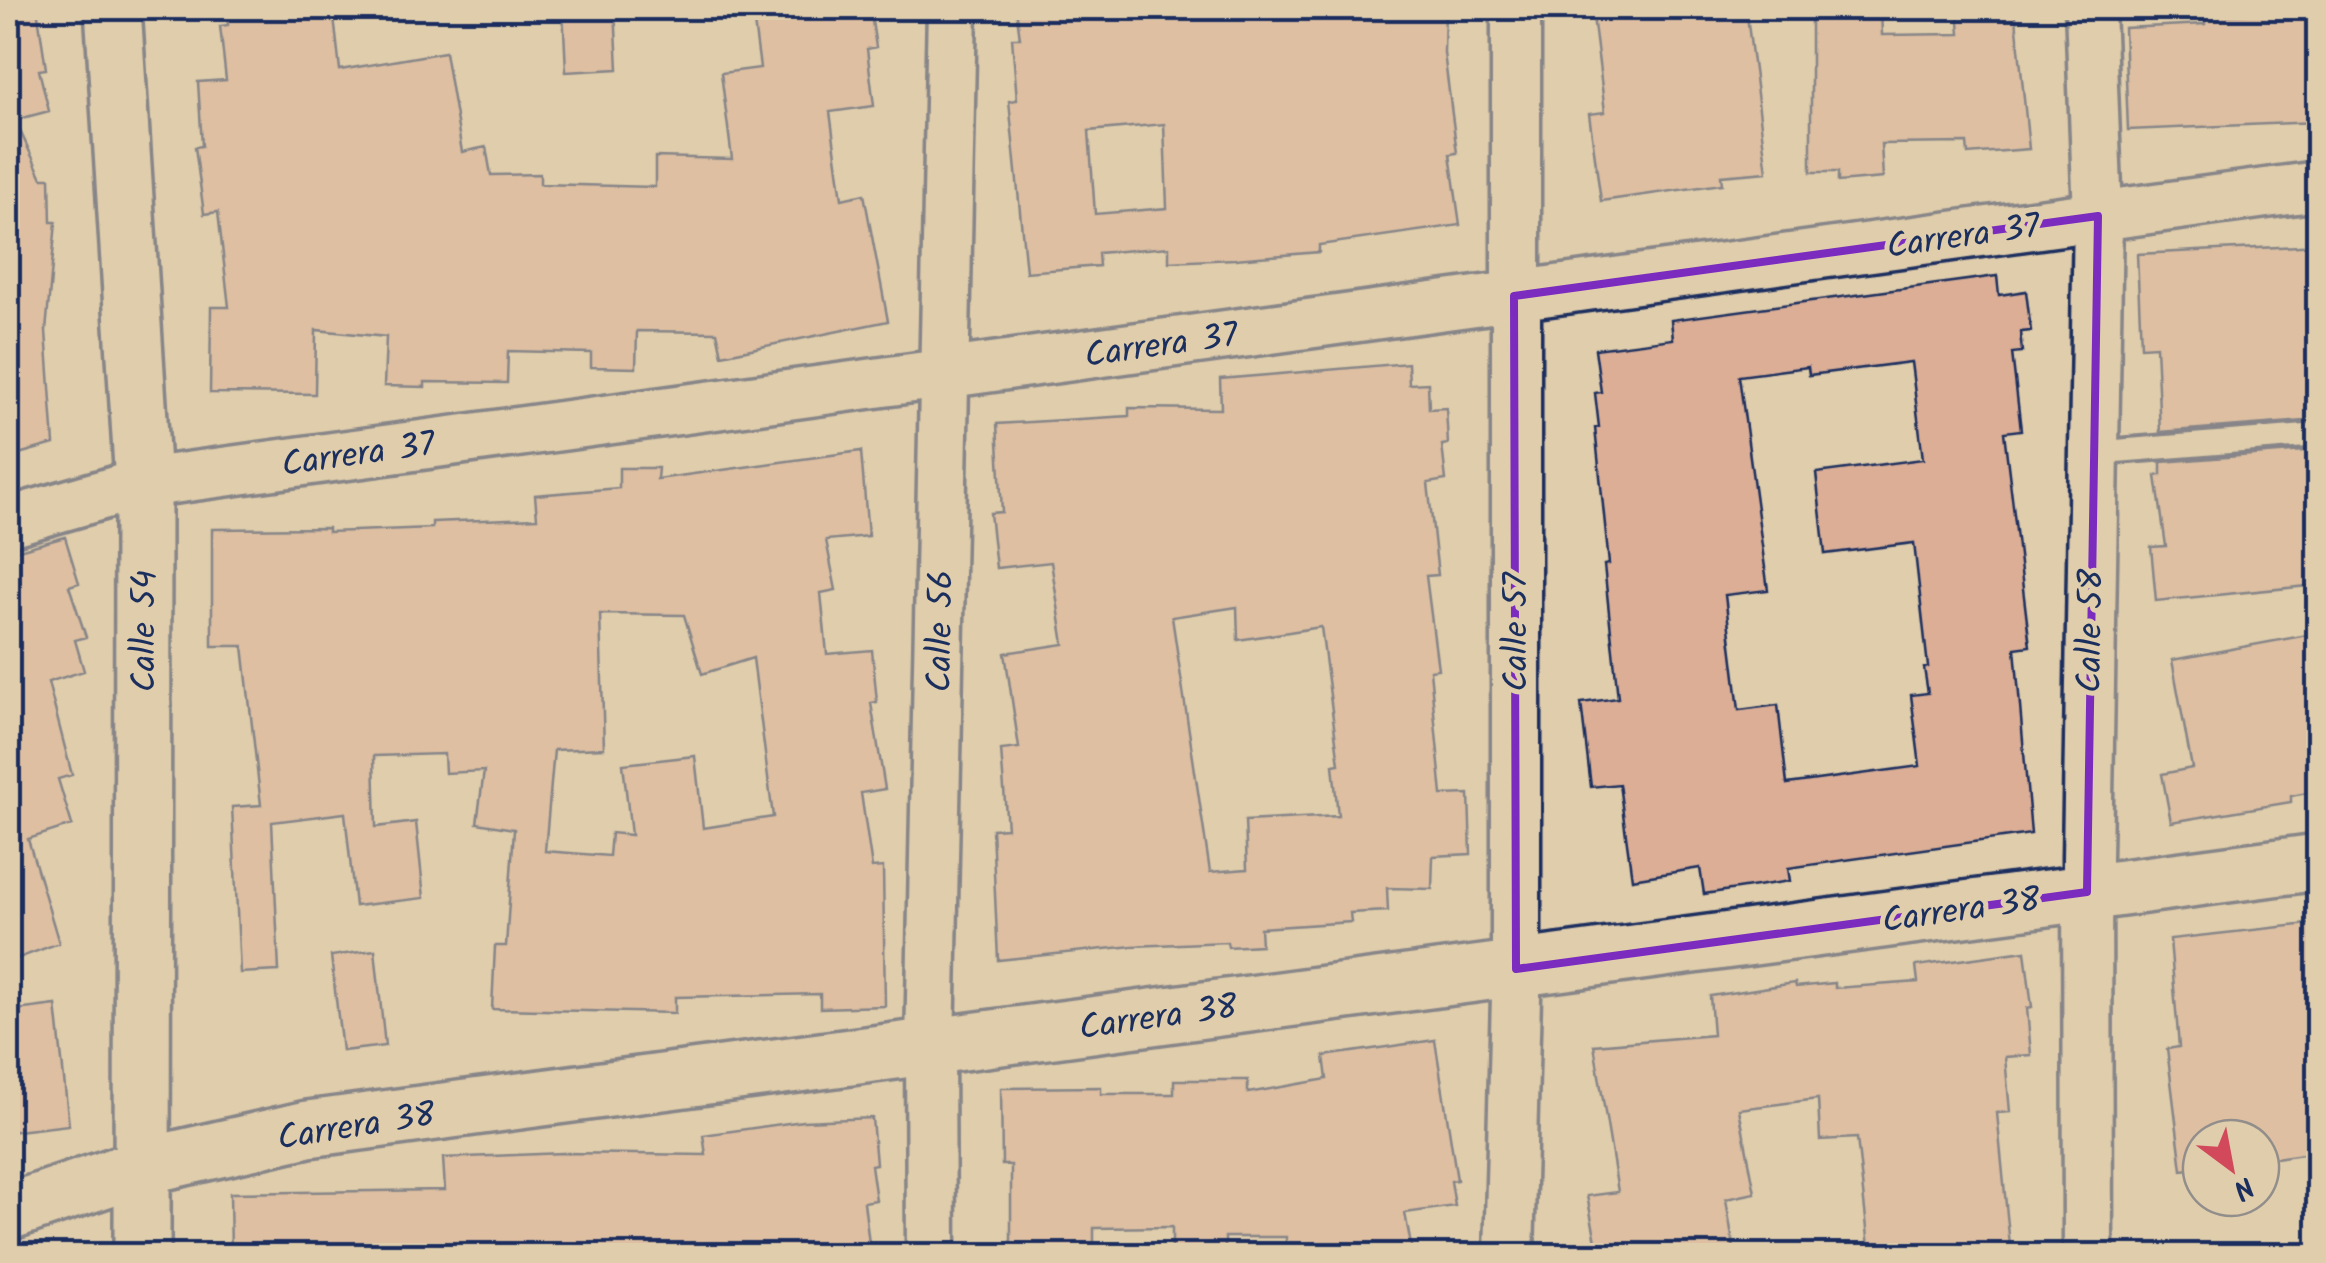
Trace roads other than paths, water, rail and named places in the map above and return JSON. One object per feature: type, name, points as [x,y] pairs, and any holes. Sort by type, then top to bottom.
[{"type":"main road","name":"Calle 54","points":[[114,8],[142,483],[142,1256]]},
{"type":"main road","name":"Carrera 38","points":[[8,1212],[141,1167],[308,1129],[2318,862]]},
{"type":"street","name":"Calle 56","points":[[930,1256],[930,1046],[952,8]]},
{"type":"street","name":"Calle 57","points":[[1509,1256],[1516,969],[1516,8]]},
{"type":"street","name":"Calle 58","points":[[2088,1256],[2091,454],[2098,216],[2090,8]]},
{"type":"street","name":"Carrera 37","points":[[8,522],[142,483],[2318,186]]},
{"type":"lane","points":[[2091,454],[2318,435]]}]
